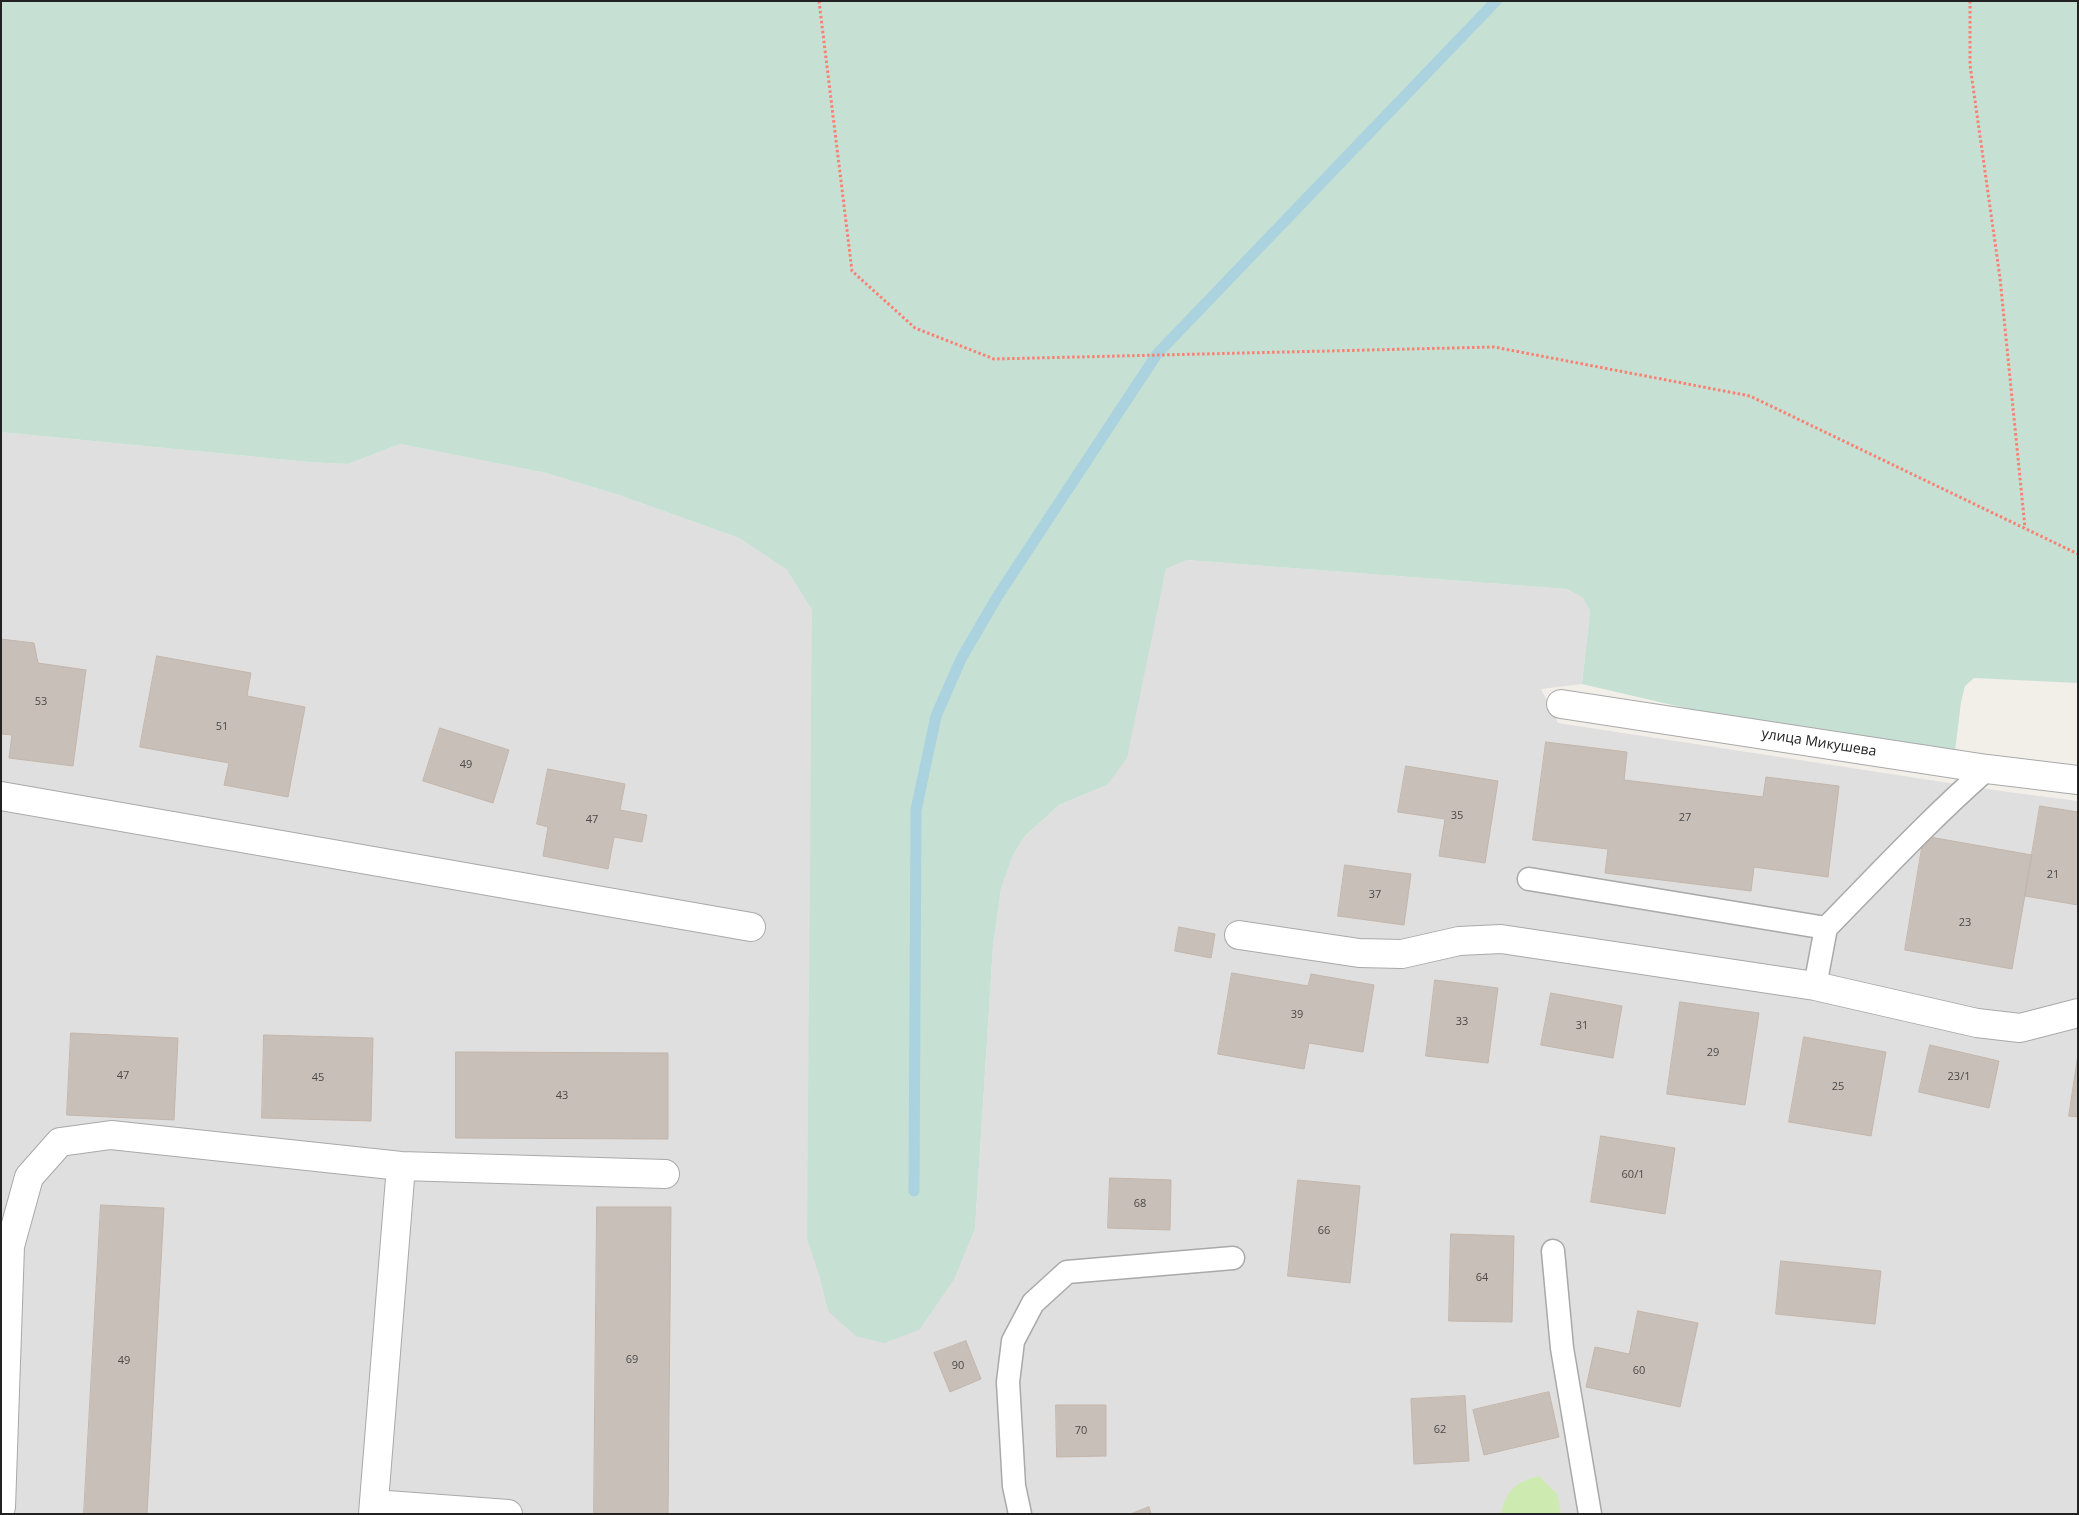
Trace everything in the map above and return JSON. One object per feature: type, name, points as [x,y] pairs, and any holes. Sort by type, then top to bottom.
[{"type":"street","name":"улица Микушева","points":[[1561,704],[2078,780]]},
{"type":"street","points":[[1,796],[751,927]]},
{"type":"street","points":[[1238,935],[1359,953],[1402,954],[1459,941],[1501,940],[1815,986],[1977,1023],[2020,1028],[2078,1013]]},
{"type":"street","points":[[2,1499],[3,1396],[10,1246],[29,1177],[60,1142],[111,1135],[401,1166],[665,1174]]},
{"type":"street","points":[[401,1166],[373,1509],[508,1514]]},
{"type":"lane","points":[[1815,986],[1826,928],[1944,806],[1987,768]]},
{"type":"lane","points":[[1529,879],[1826,928]]},
{"type":"lane","points":[[1552,1251],[1562,1348],[1590,1514]]},
{"type":"lane","points":[[1020,1514],[1014,1486],[1008,1382],[1013,1340],[1033,1303],[1068,1272],[1233,1258]]},
{"type":"path","points":[[820,1],[852,271],[915,328],[994,359],[1494,347],[1750,396],[2078,554]]},
{"type":"path","points":[[1970,1],[1970,65],[2000,278],[2025,528]]},
{"type":"shaded area","points":[[1,432],[309,462],[348,464],[400,444],[546,473],[619,495],[739,538],[787,570],[812,610],[819,1275],[828,1311],[955,1278],[975,1229],[993,946],[1001,889],[1013,855],[1025,836],[1059,805],[1107,785],[1159,601],[1166,569],[1187,560],[1567,589],[1583,598],[1590,611],[1582,684],[1541,689],[1558,723],[2078,801],[2078,1514],[1,1514]]},
{"type":"green space","points":[[1,1],[2078,1],[2078,683],[1974,678],[1965,686],[1961,702],[1954,760],[1939,767],[1582,684],[1590,611],[1583,598],[1567,589],[1187,560],[1166,569],[1127,758],[1107,785],[1059,805],[1025,836],[1013,855],[1001,889],[993,946],[975,1229],[955,1278],[919,1330],[884,1343],[856,1336],[828,1311],[807,1238],[812,610],[787,570],[739,538],[619,495],[546,473],[400,444],[348,464],[309,462],[1,432]]},
{"type":"green space","points":[[1539,1476],[1557,1494],[1561,1514],[1501,1514],[1506,1498],[1514,1488],[1524,1481]]},
{"type":"building","points":[[1,639],[34,643],[38,663],[86,670],[73,766],[9,758],[12,735],[1,734]]},
{"type":"building","points":[[157,656],[251,673],[247,696],[305,707],[288,797],[224,785],[229,763],[140,747]]},
{"type":"building","points":[[440,728],[509,750],[493,803],[423,781]]},
{"type":"building","points":[[1546,742],[1627,752],[1624,780],[1763,797],[1766,777],[1839,786],[1828,877],[1754,867],[1751,891],[1605,873],[1608,849],[1533,840]]},
{"type":"building","points":[[1406,766],[1498,781],[1485,863],[1439,856],[1445,819],[1398,812]]},
{"type":"building","points":[[548,769],[625,784],[620,810],[647,815],[642,842],[614,837],[608,869],[543,856],[548,827],[537,824]]},
{"type":"building","points":[[2040,806],[2078,812],[2078,905],[2025,896]]},
{"type":"building","points":[[1924,836],[2032,855],[2012,969],[1905,950]]},
{"type":"building","points":[[1345,865],[1411,874],[1404,925],[1338,916]]},
{"type":"building","points":[[1179,927],[1215,934],[1211,958],[1175,951]]},
{"type":"building","points":[[1232,973],[1308,986],[1311,974],[1374,985],[1363,1052],[1309,1043],[1304,1069],[1218,1054]]},
{"type":"building","points":[[1435,980],[1498,988],[1488,1063],[1426,1056]]},
{"type":"building","points":[[1551,993],[1622,1006],[1613,1058],[1541,1045]]},
{"type":"building","points":[[1680,1002],[1759,1013],[1745,1105],[1667,1094]]},
{"type":"building","points":[[71,1033],[178,1038],[174,1120],[67,1115]]},
{"type":"building","points":[[264,1035],[373,1038],[371,1121],[262,1118]]},
{"type":"building","points":[[1804,1037],[1886,1052],[1871,1136],[1789,1122]]},
{"type":"building","points":[[1930,1045],[1999,1061],[1989,1108],[1919,1092]]},
{"type":"building","points":[[456,1052],[668,1053],[668,1139],[456,1138]]},
{"type":"building","points":[[2078,1055],[2078,1117],[2069,1116]]},
{"type":"building","points":[[1601,1136],[1675,1148],[1665,1214],[1591,1202]]},
{"type":"building","points":[[1110,1178],[1171,1180],[1170,1230],[1108,1228]]},
{"type":"building","points":[[1298,1180],[1360,1186],[1350,1283],[1288,1276]]},
{"type":"building","points":[[101,1205],[164,1208],[147,1514],[84,1514]]},
{"type":"building","points":[[597,1207],[671,1207],[668,1514],[594,1514]]},
{"type":"building","points":[[1451,1234],[1514,1236],[1512,1322],[1449,1321]]},
{"type":"building","points":[[1781,1261],[1881,1271],[1875,1324],[1776,1314]]},
{"type":"building","points":[[1638,1311],[1698,1323],[1680,1407],[1586,1387],[1595,1347],[1629,1354]]},
{"type":"building","points":[[966,1341],[981,1379],[950,1392],[934,1353]]},
{"type":"building","points":[[1549,1392],[1559,1437],[1484,1455],[1473,1410]]},
{"type":"building","points":[[1465,1396],[1469,1461],[1414,1464],[1411,1399]]},
{"type":"building","points":[[1056,1405],[1106,1405],[1106,1456],[1057,1457]]},
{"type":"building","points":[[1149,1507],[1151,1514],[1131,1514]]},
{"type":"waterway","points":[[914,1191],[916,810],[936,716],[961,659],[997,597],[1157,354],[1496,1]]}]
